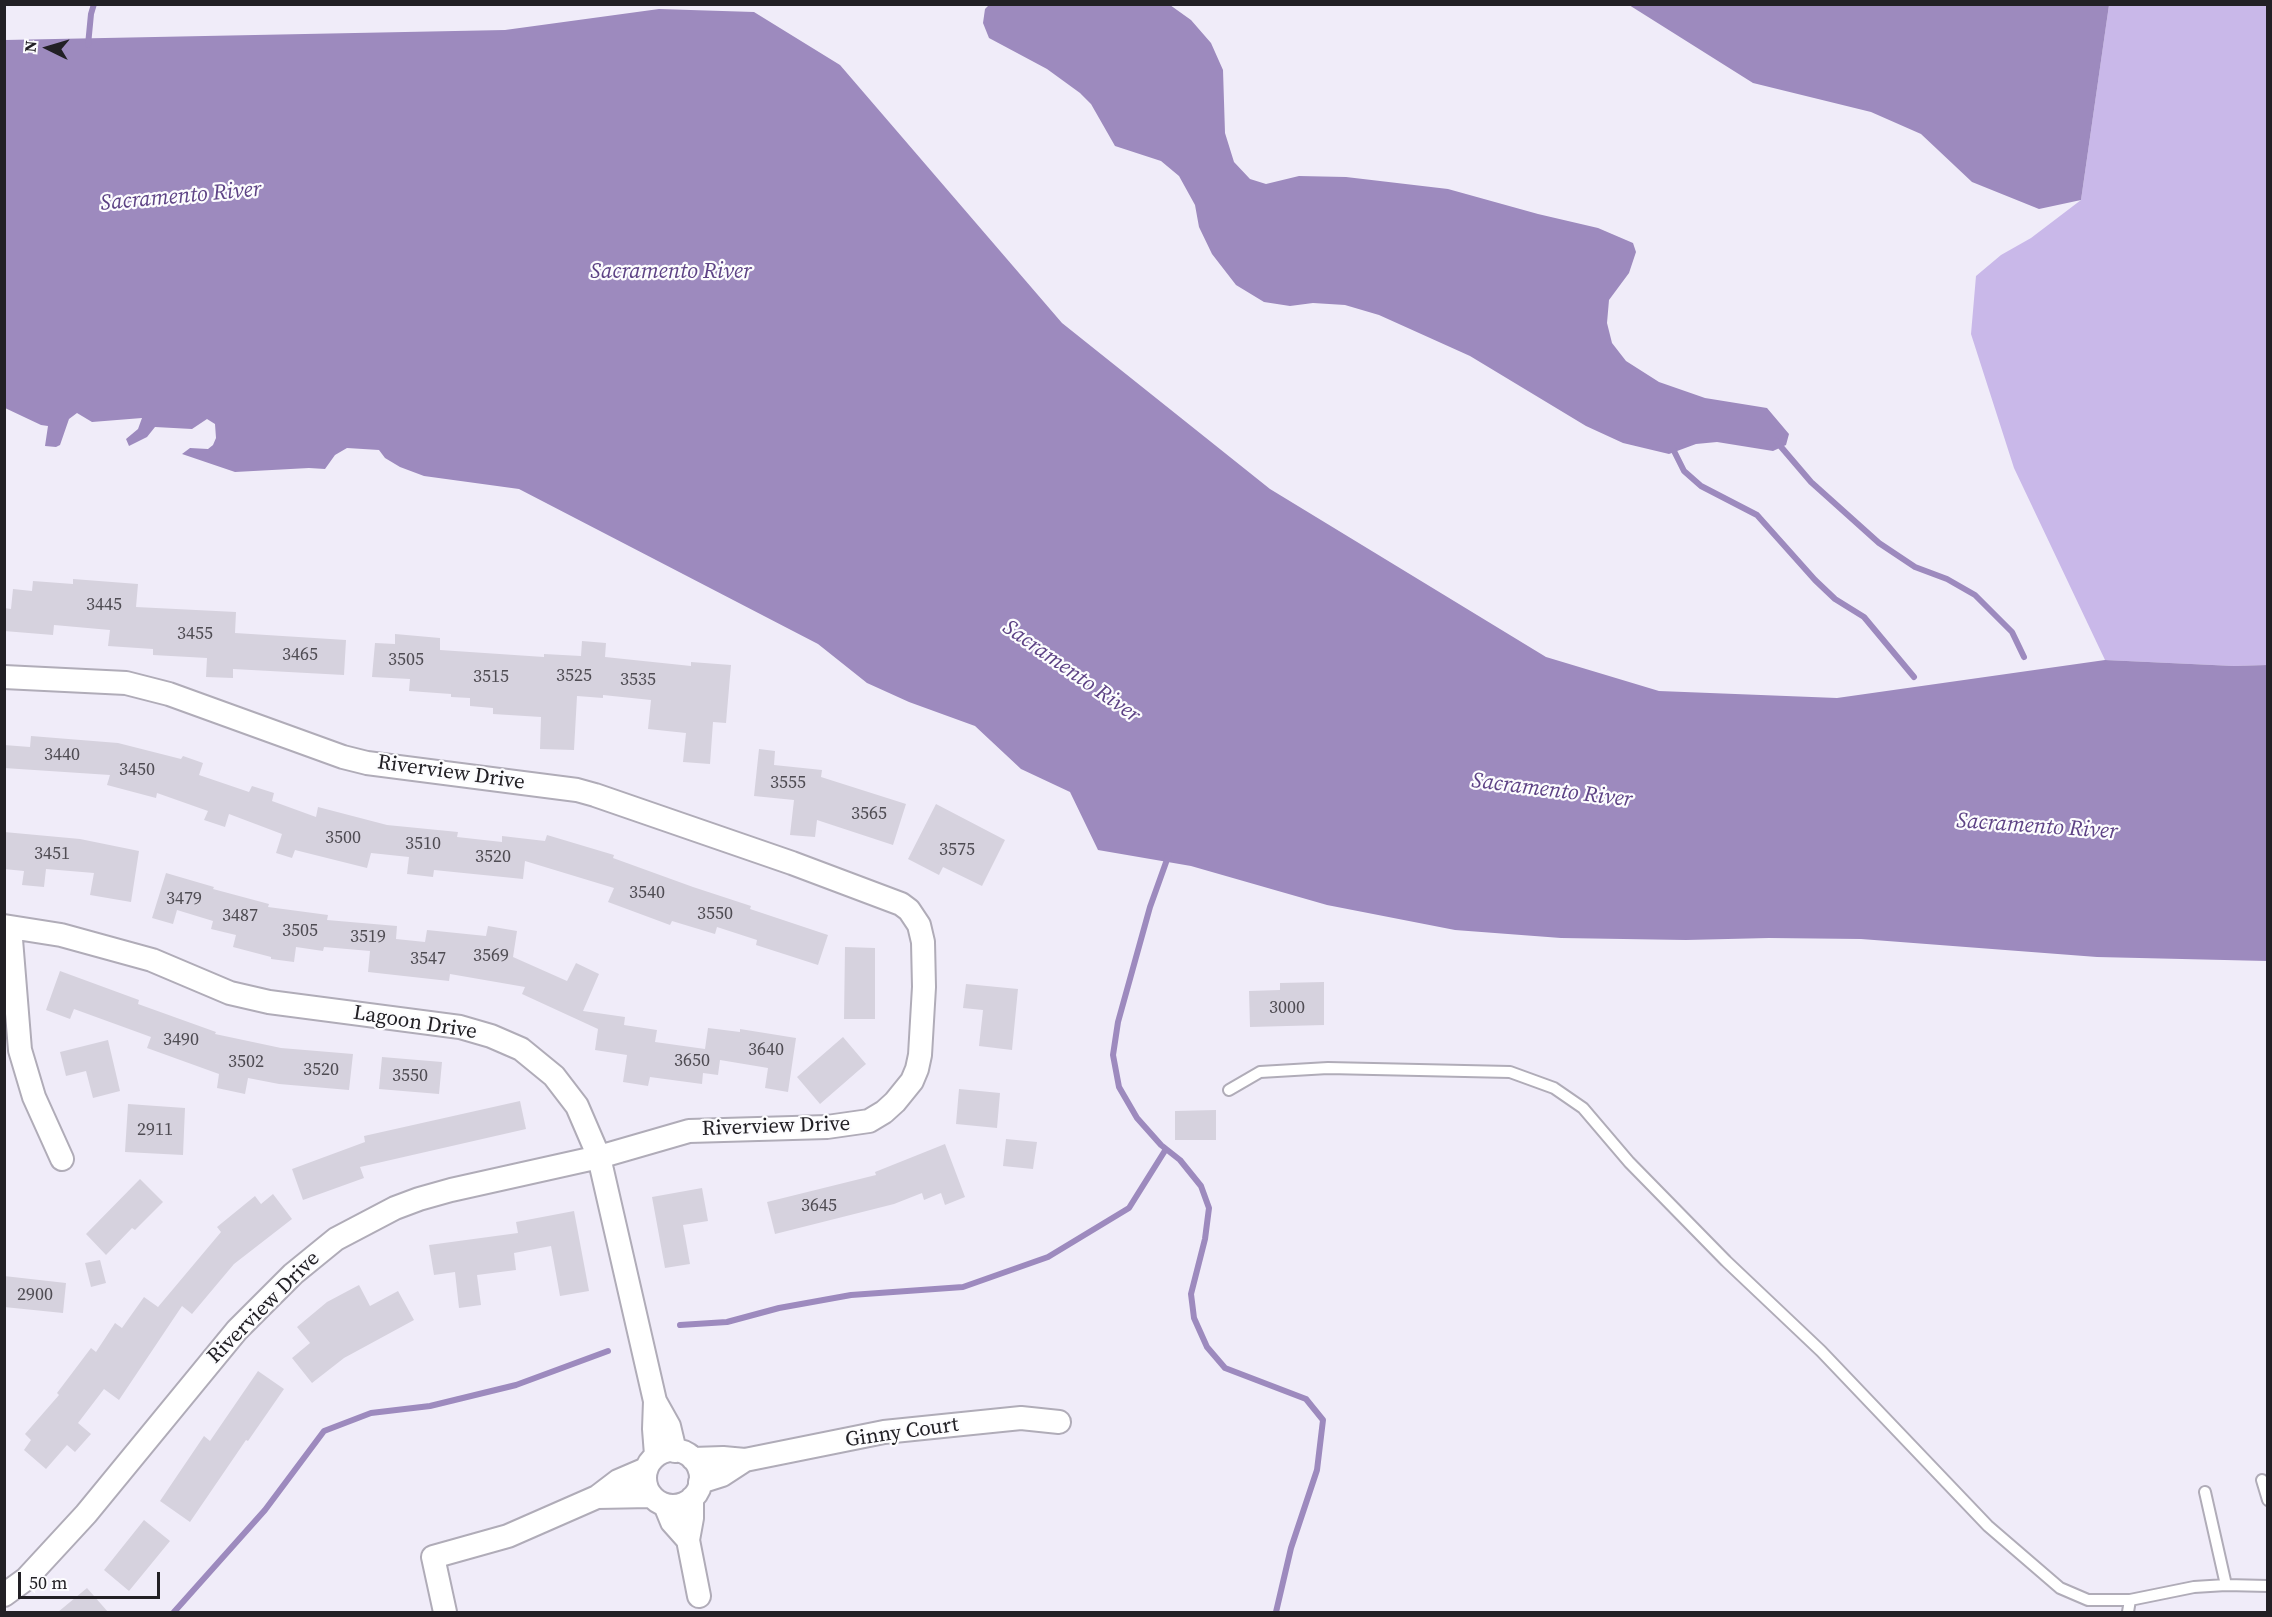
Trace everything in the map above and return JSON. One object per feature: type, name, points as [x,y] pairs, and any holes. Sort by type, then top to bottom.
[{"type":"street","name":"Riverview Drive","points":[[4,677],[126,683],[169,694],[343,757],[367,763],[577,790],[792,863],[901,904],[915,918],[923,942],[924,987],[920,1055],[912,1081],[884,1112],[861,1124],[689,1131],[599,1157],[419,1199],[358,1226],[327,1245],[293,1274],[237,1330],[86,1514],[26,1579],[4,1595]]},
{"type":"street","name":"Lagoon Drive","points":[[7,926],[61,935],[152,960],[231,993],[269,1002],[460,1027],[491,1036],[520,1049],[554,1076],[577,1106],[599,1157],[655,1401],[669,1426],[668,1459]]},
{"type":"street","points":[[7,926],[20,1050],[33,1097],[62,1160]]},
{"type":"street","name":"Ginny Court","points":[[745,1460],[884,1432],[1021,1418],[1059,1422]]},
{"type":"street","points":[[445,1612],[433,1557],[508,1536],[597,1497],[618,1481],[668,1459],[745,1460]]},
{"type":"street","points":[[668,1459],[700,1473],[688,1540],[699,1596]]},
{"type":"street","points":[[668,1459],[645,1479],[646,1488],[688,1540]]},
{"type":"street","points":[[597,1497],[658,1500],[676,1506],[696,1490],[745,1460]]},
{"type":"lane","points":[[1229,1090],[1260,1072],[1328,1068],[1510,1072],[1554,1088],[1583,1108],[1629,1162],[1726,1261],[1821,1351],[1988,1526],[2060,1588],[2088,1600],[2130,1599],[2194,1587],[2268,1586]]},
{"type":"lane","points":[[2262,1480],[2268,1500]]},
{"type":"lane","points":[[2205,1492],[2226,1585]]},
{"type":"lane","points":[[2128,1612],[2130,1599]]},
{"type":"shaded area","points":[[2109,5],[2267,5],[2267,665],[2234,666],[2105,660],[2014,468],[1971,334],[1976,276],[2001,255],[2031,238],[2081,200]]},
{"type":"water","points":[[989,5],[1170,5],[1191,20],[1211,43],[1223,70],[1225,133],[1234,162],[1250,179],[1266,184],[1299,176],[1346,177],[1448,189],[1598,228],[1633,243],[1636,252],[1629,273],[1609,300],[1607,323],[1612,343],[1626,361],[1659,382],[1705,398],[1767,408],[1789,434],[1786,445],[1773,451],[1717,442],[1696,444],[1669,454],[1623,443],[1586,426],[1470,356],[1379,315],[1345,305],[1313,303],[1290,306],[1264,302],[1236,285],[1212,254],[1199,227],[1195,205],[1179,176],[1161,161],[1115,146],[1091,104],[1080,93],[1047,69],[989,38],[983,23],[985,9]]},
{"type":"water","points":[[1629,5],[2109,5],[2081,200],[2039,209],[1972,182],[1921,134],[1871,112],[1753,83]]},
{"type":"water","name":"Sacramento River","points":[[659,9],[754,12],[840,65],[1062,323],[1270,489],[1546,657],[1659,691],[1837,698],[2105,660],[2234,666],[2267,665],[2267,961],[2097,957],[1861,939],[1561,938],[1455,930],[1327,905],[1191,866],[1098,850],[1070,792],[1021,769],[975,726],[909,702],[867,683],[818,644],[519,489],[424,476],[400,467],[385,458],[379,450],[347,448],[335,455],[325,469],[235,472],[182,454],[190,448],[208,449],[213,445],[216,438],[215,424],[207,419],[192,429],[155,427],[147,437],[129,446],[126,439],[138,429],[142,418],[92,422],[77,413],[69,419],[60,445],[45,446],[48,426],[5,408],[5,40],[505,30]]},
{"type":"building","points":[[73,579],[138,584],[136,607],[236,612],[235,633],[346,640],[344,675],[233,669],[233,678],[206,677],[207,658],[153,655],[153,649],[108,646],[110,630],[54,625],[53,635],[4,631],[4,608],[11,609],[13,589],[32,591],[33,581],[73,584]]},
{"type":"building","points":[[395,634],[440,638],[440,650],[544,657],[544,654],[581,656],[582,641],[606,643],[605,657],[691,666],[691,662],[731,665],[726,723],[713,722],[710,764],[683,762],[686,733],[648,729],[651,700],[603,695],[603,698],[577,696],[574,750],[540,749],[541,717],[493,714],[493,708],[470,706],[470,698],[451,697],[451,694],[409,691],[410,679],[372,677],[375,643],[395,644]]},
{"type":"building","points":[[31,736],[118,743],[181,759],[183,756],[203,763],[199,775],[249,792],[252,786],[274,793],[272,801],[316,817],[318,807],[387,825],[458,832],[457,837],[502,842],[502,836],[545,841],[547,835],[614,855],[613,858],[751,906],[750,909],[828,935],[818,965],[756,945],[757,940],[717,927],[715,934],[672,921],[670,925],[608,902],[614,888],[525,861],[523,879],[434,870],[433,877],[407,874],[409,857],[371,853],[367,868],[295,850],[292,858],[276,853],[282,834],[229,814],[225,827],[204,820],[208,811],[157,793],[156,798],[107,785],[110,775],[4,768],[4,745],[30,747]]},
{"type":"building","points":[[759,749],[775,751],[774,765],[822,770],[821,777],[906,804],[893,845],[817,820],[815,837],[790,835],[794,800],[754,796]]},
{"type":"building","points":[[936,804],[1005,840],[982,886],[943,867],[939,875],[908,859]]},
{"type":"building","points":[[4,832],[80,839],[139,851],[131,902],[90,895],[94,873],[46,869],[44,887],[22,885],[24,871],[4,869]]},
{"type":"building","points":[[166,873],[269,904],[268,907],[328,915],[327,920],[397,926],[396,939],[425,942],[427,930],[486,936],[488,926],[517,931],[513,957],[567,981],[576,963],[599,974],[583,1011],[625,1017],[624,1025],[657,1030],[655,1042],[705,1049],[708,1028],[740,1032],[740,1029],[796,1038],[788,1092],[765,1088],[768,1068],[720,1060],[718,1075],[703,1073],[702,1084],[650,1077],[648,1086],[623,1082],[627,1055],[595,1050],[598,1029],[522,994],[525,987],[450,974],[449,981],[368,972],[370,951],[324,947],[323,951],[296,947],[294,962],[271,959],[271,957],[233,947],[236,935],[211,929],[213,921],[177,910],[173,924],[152,918]]},
{"type":"building","points":[[845,947],[875,948],[875,1019],[844,1019]]},
{"type":"building","points":[[60,971],[139,1000],[138,1004],[216,1032],[215,1034],[281,1048],[353,1054],[349,1090],[279,1084],[248,1078],[245,1094],[217,1088],[219,1074],[147,1048],[151,1037],[74,1009],[70,1019],[46,1010]]},
{"type":"building","points":[[1324,982],[1324,1025],[1250,1027],[1249,991],[1280,990],[1280,983]]},
{"type":"building","points":[[966,984],[1018,989],[1012,1050],[979,1046],[983,1010],[963,1008]]},
{"type":"building","points":[[843,1037],[866,1064],[820,1104],[797,1077]]},
{"type":"building","points":[[108,1040],[120,1091],[93,1098],[86,1071],[66,1076],[60,1052]]},
{"type":"building","points":[[382,1057],[442,1062],[439,1094],[379,1089]]},
{"type":"building","points":[[959,1089],[1000,1093],[997,1128],[956,1124]]},
{"type":"building","points":[[520,1101],[526,1129],[360,1167],[364,1178],[303,1200],[292,1169],[365,1142],[364,1136]]},
{"type":"building","points":[[128,1104],[185,1108],[183,1155],[125,1152]]},
{"type":"building","points":[[1216,1110],[1216,1140],[1175,1140],[1175,1111]]},
{"type":"building","points":[[1006,1139],[1037,1142],[1033,1169],[1003,1166]]},
{"type":"building","points":[[945,1144],[965,1197],[945,1205],[941,1193],[924,1200],[922,1193],[894,1204],[775,1234],[767,1202],[876,1175],[875,1172]]},
{"type":"building","points":[[140,1179],[163,1202],[135,1230],[132,1228],[106,1255],[86,1234]]},
{"type":"building","points":[[702,1188],[708,1221],[683,1225],[690,1264],[665,1268],[652,1197]]},
{"type":"building","points":[[273,1194],[292,1219],[234,1264],[192,1314],[182,1306],[119,1400],[104,1389],[78,1423],[91,1434],[75,1452],[67,1445],[46,1469],[24,1450],[31,1440],[25,1434],[59,1395],[57,1393],[91,1348],[96,1352],[115,1323],[122,1328],[144,1297],[158,1307],[221,1232],[217,1227],[255,1196],[261,1204]]},
{"type":"building","points":[[574,1211],[589,1291],[560,1296],[551,1246],[514,1253],[516,1270],[477,1275],[481,1305],[459,1308],[455,1272],[434,1275],[429,1245],[518,1233],[516,1222]]},
{"type":"building","points":[[100,1260],[106,1283],[91,1287],[85,1263]]},
{"type":"building","points":[[4,1276],[66,1283],[63,1313],[4,1307]]},
{"type":"building","points":[[359,1285],[370,1306],[398,1291],[414,1320],[344,1358],[312,1383],[292,1358],[310,1343],[297,1327],[327,1302]]},
{"type":"building","points":[[258,1371],[284,1389],[190,1522],[160,1501],[204,1436],[210,1441]]},
{"type":"building","points":[[144,1520],[170,1541],[129,1591],[104,1570]]},
{"type":"building","points":[[87,1588],[108,1612],[58,1612]]},
{"type":"waterway","points":[[88,45],[94,4]]},
{"type":"waterway","points":[[1776,441],[1811,482],[1879,543],[1915,567],[1947,579],[1975,595],[2012,632],[2024,657]]},
{"type":"waterway","points":[[1672,447],[1684,471],[1701,486],[1757,515],[1815,580],[1835,599],[1864,617],[1914,677]]},
{"type":"waterway","points":[[1169,854],[1150,907],[1118,1022],[1113,1055],[1119,1087],[1137,1118],[1161,1145],[1180,1160],[1201,1186],[1209,1208],[1205,1239],[1191,1294],[1194,1318],[1207,1347],[1225,1368],[1306,1399],[1323,1420],[1317,1470],[1291,1548],[1276,1612]]},
{"type":"waterway","points":[[680,1325],[727,1322],[779,1308],[851,1295],[963,1287],[1048,1257],[1129,1208],[1166,1149]]},
{"type":"waterway","points":[[174,1612],[265,1510],[324,1431],[371,1413],[430,1406],[516,1385],[608,1351]]}]
